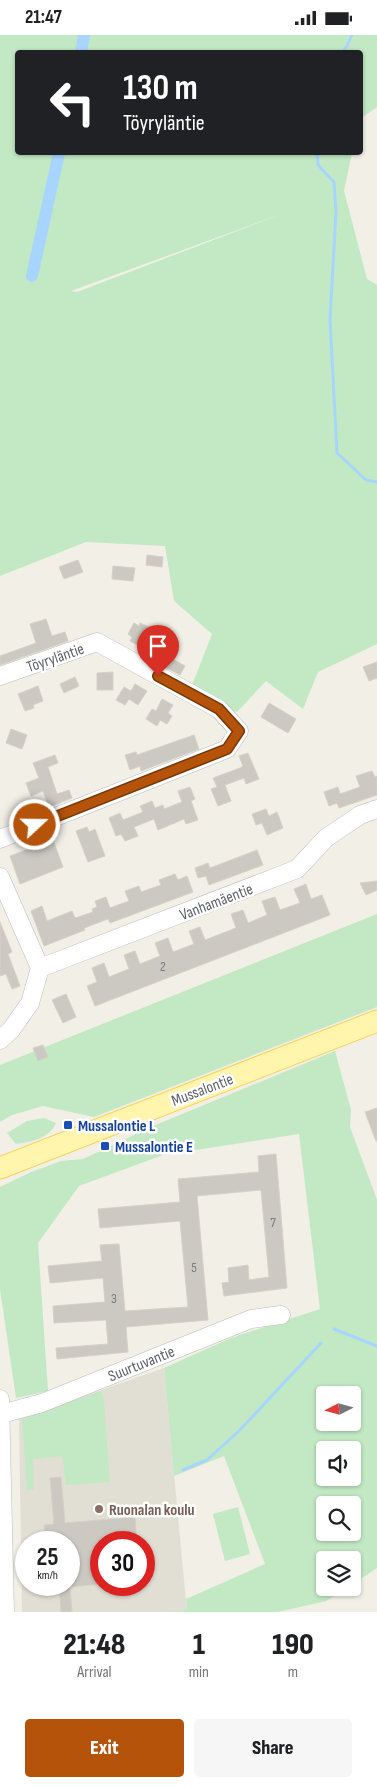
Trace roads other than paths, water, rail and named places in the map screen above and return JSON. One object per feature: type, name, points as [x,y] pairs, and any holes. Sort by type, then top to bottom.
[{"type":"main road","name":"Mussalontie","points":[[0,1168],[377,1021]]},
{"type":"street","name":"Töyryläntie","points":[[0,676],[97,642],[219,709],[239,731],[227,749],[0,839]]},
{"type":"street","name":"Vanhamäentie","points":[[40,968],[297,869],[326,838],[360,815],[377,809]]},
{"type":"street","points":[[0,877],[40,968],[30,1003],[11,1030],[0,1040]]},
{"type":"street","name":"Suurtuvantie","points":[[1,1407],[42,1403],[251,1319],[280,1315]]},
{"type":"street","points":[[1,1407],[5,1612]]},
{"type":"waterway","points":[[82,50],[84,35]]},
{"type":"waterway","points":[[344,50],[352,35]]},
{"type":"waterway","points":[[32,276],[59,155]]},
{"type":"waterway","points":[[317,155],[318,165],[334,182],[336,212],[330,319],[337,453],[366,480],[377,482]]},
{"type":"waterway","points":[[334,1329],[377,1346]]},
{"type":"waterway","points":[[183,1470],[207,1460],[240,1430],[321,1343]]},
{"type":"place","name":"Mussalontie L","points":[[68,1125]]},
{"type":"place","name":"Mussalontie E","points":[[105,1146]]},
{"type":"place","name":"Ruonalan koulu","points":[[99,1509]]}]
